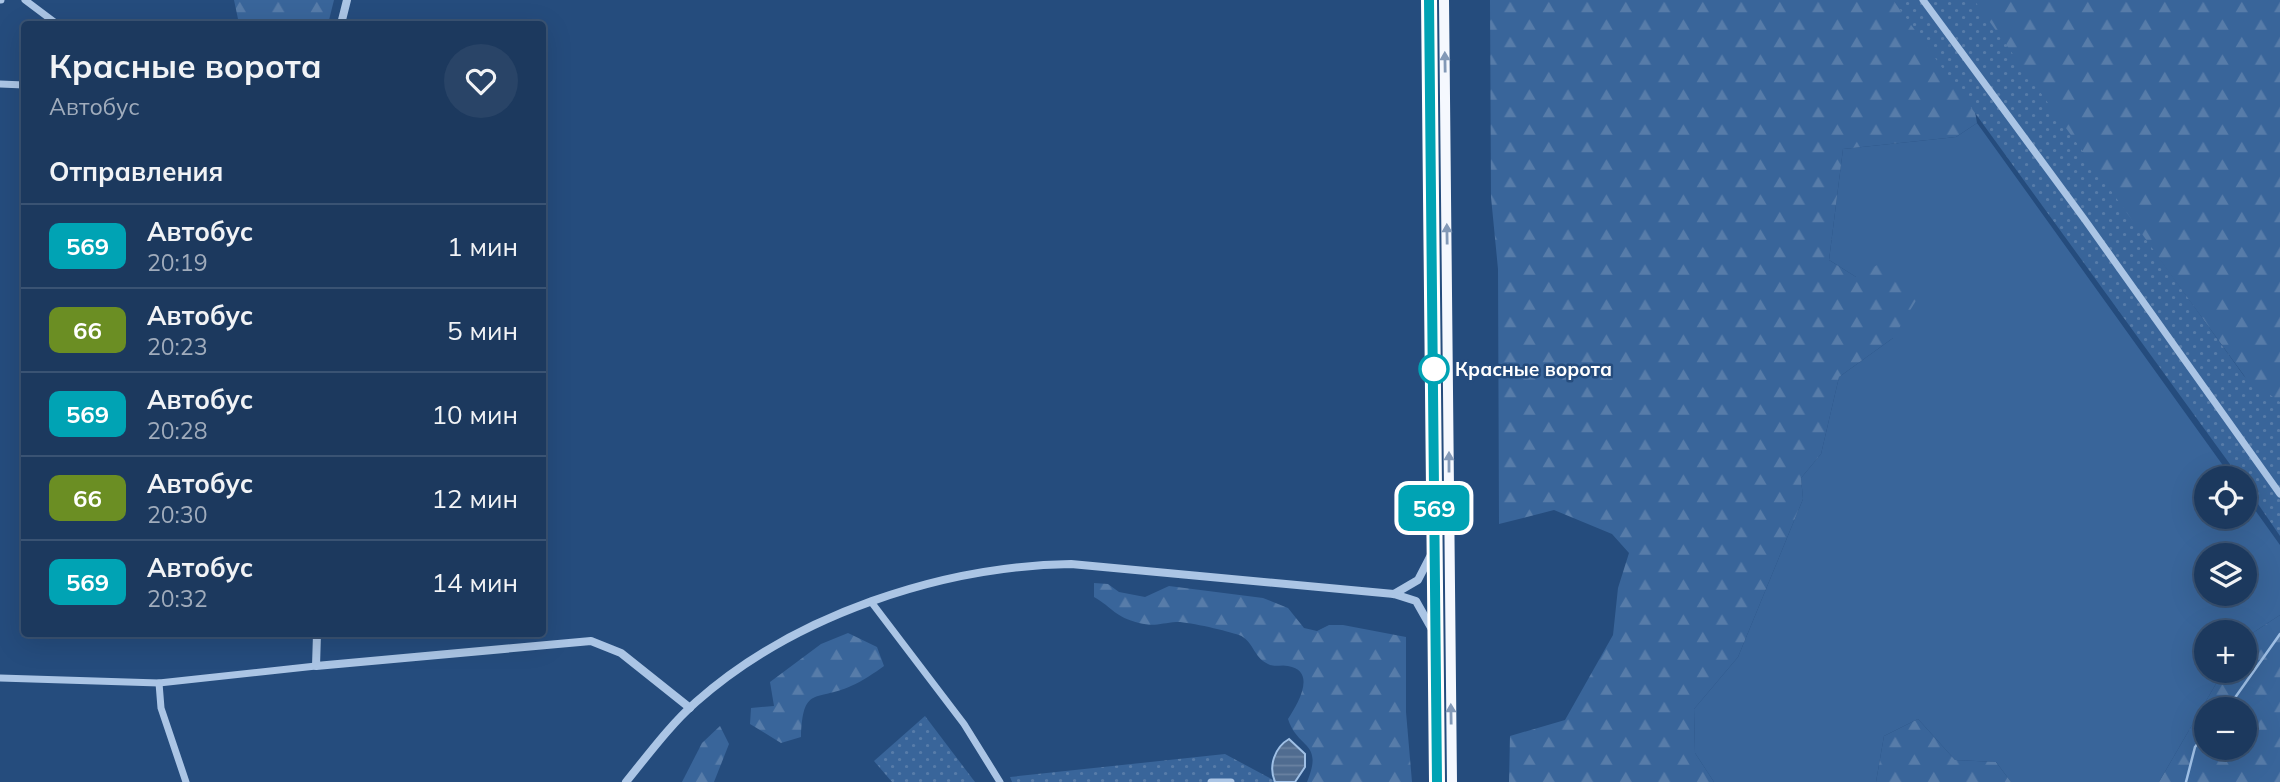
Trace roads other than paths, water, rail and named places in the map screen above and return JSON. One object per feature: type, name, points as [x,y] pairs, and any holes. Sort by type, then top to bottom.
[{"type":"highway","points":[[1429,0],[1433,632],[1437,782]]},
{"type":"highway","points":[[1444,0],[1452,782]]},
{"type":"street","points":[[25,0],[53,21]]},
{"type":"street","points":[[342,21],[347,0]]},
{"type":"street","points":[[1923,0],[2085,220],[2280,494]]},
{"type":"street","points":[[0,84],[21,85]]},
{"type":"street","points":[[1394,594],[1418,580],[1433,550]]},
{"type":"street","points":[[626,782],[690,708],[742,665],[770,647],[872,603],[963,575],[1062,565],[1394,594],[1416,601],[1433,632]]},
{"type":"street","points":[[872,603],[964,724],[1000,782]]},
{"type":"street","points":[[316,666],[317,637]]},
{"type":"street","points":[[0,678],[159,683],[591,641],[621,653],[690,708]]},
{"type":"street","points":[[159,683],[161,708],[186,782]]},
{"type":"street","points":[[1211,782],[1231,782]]},
{"type":"waterway","points":[[2235,697],[2280,634]]},
{"type":"waterway","points":[[2186,782],[2194,751]]},
{"type":"place","name":"Красные ворота","points":[[1434,369]]}]
